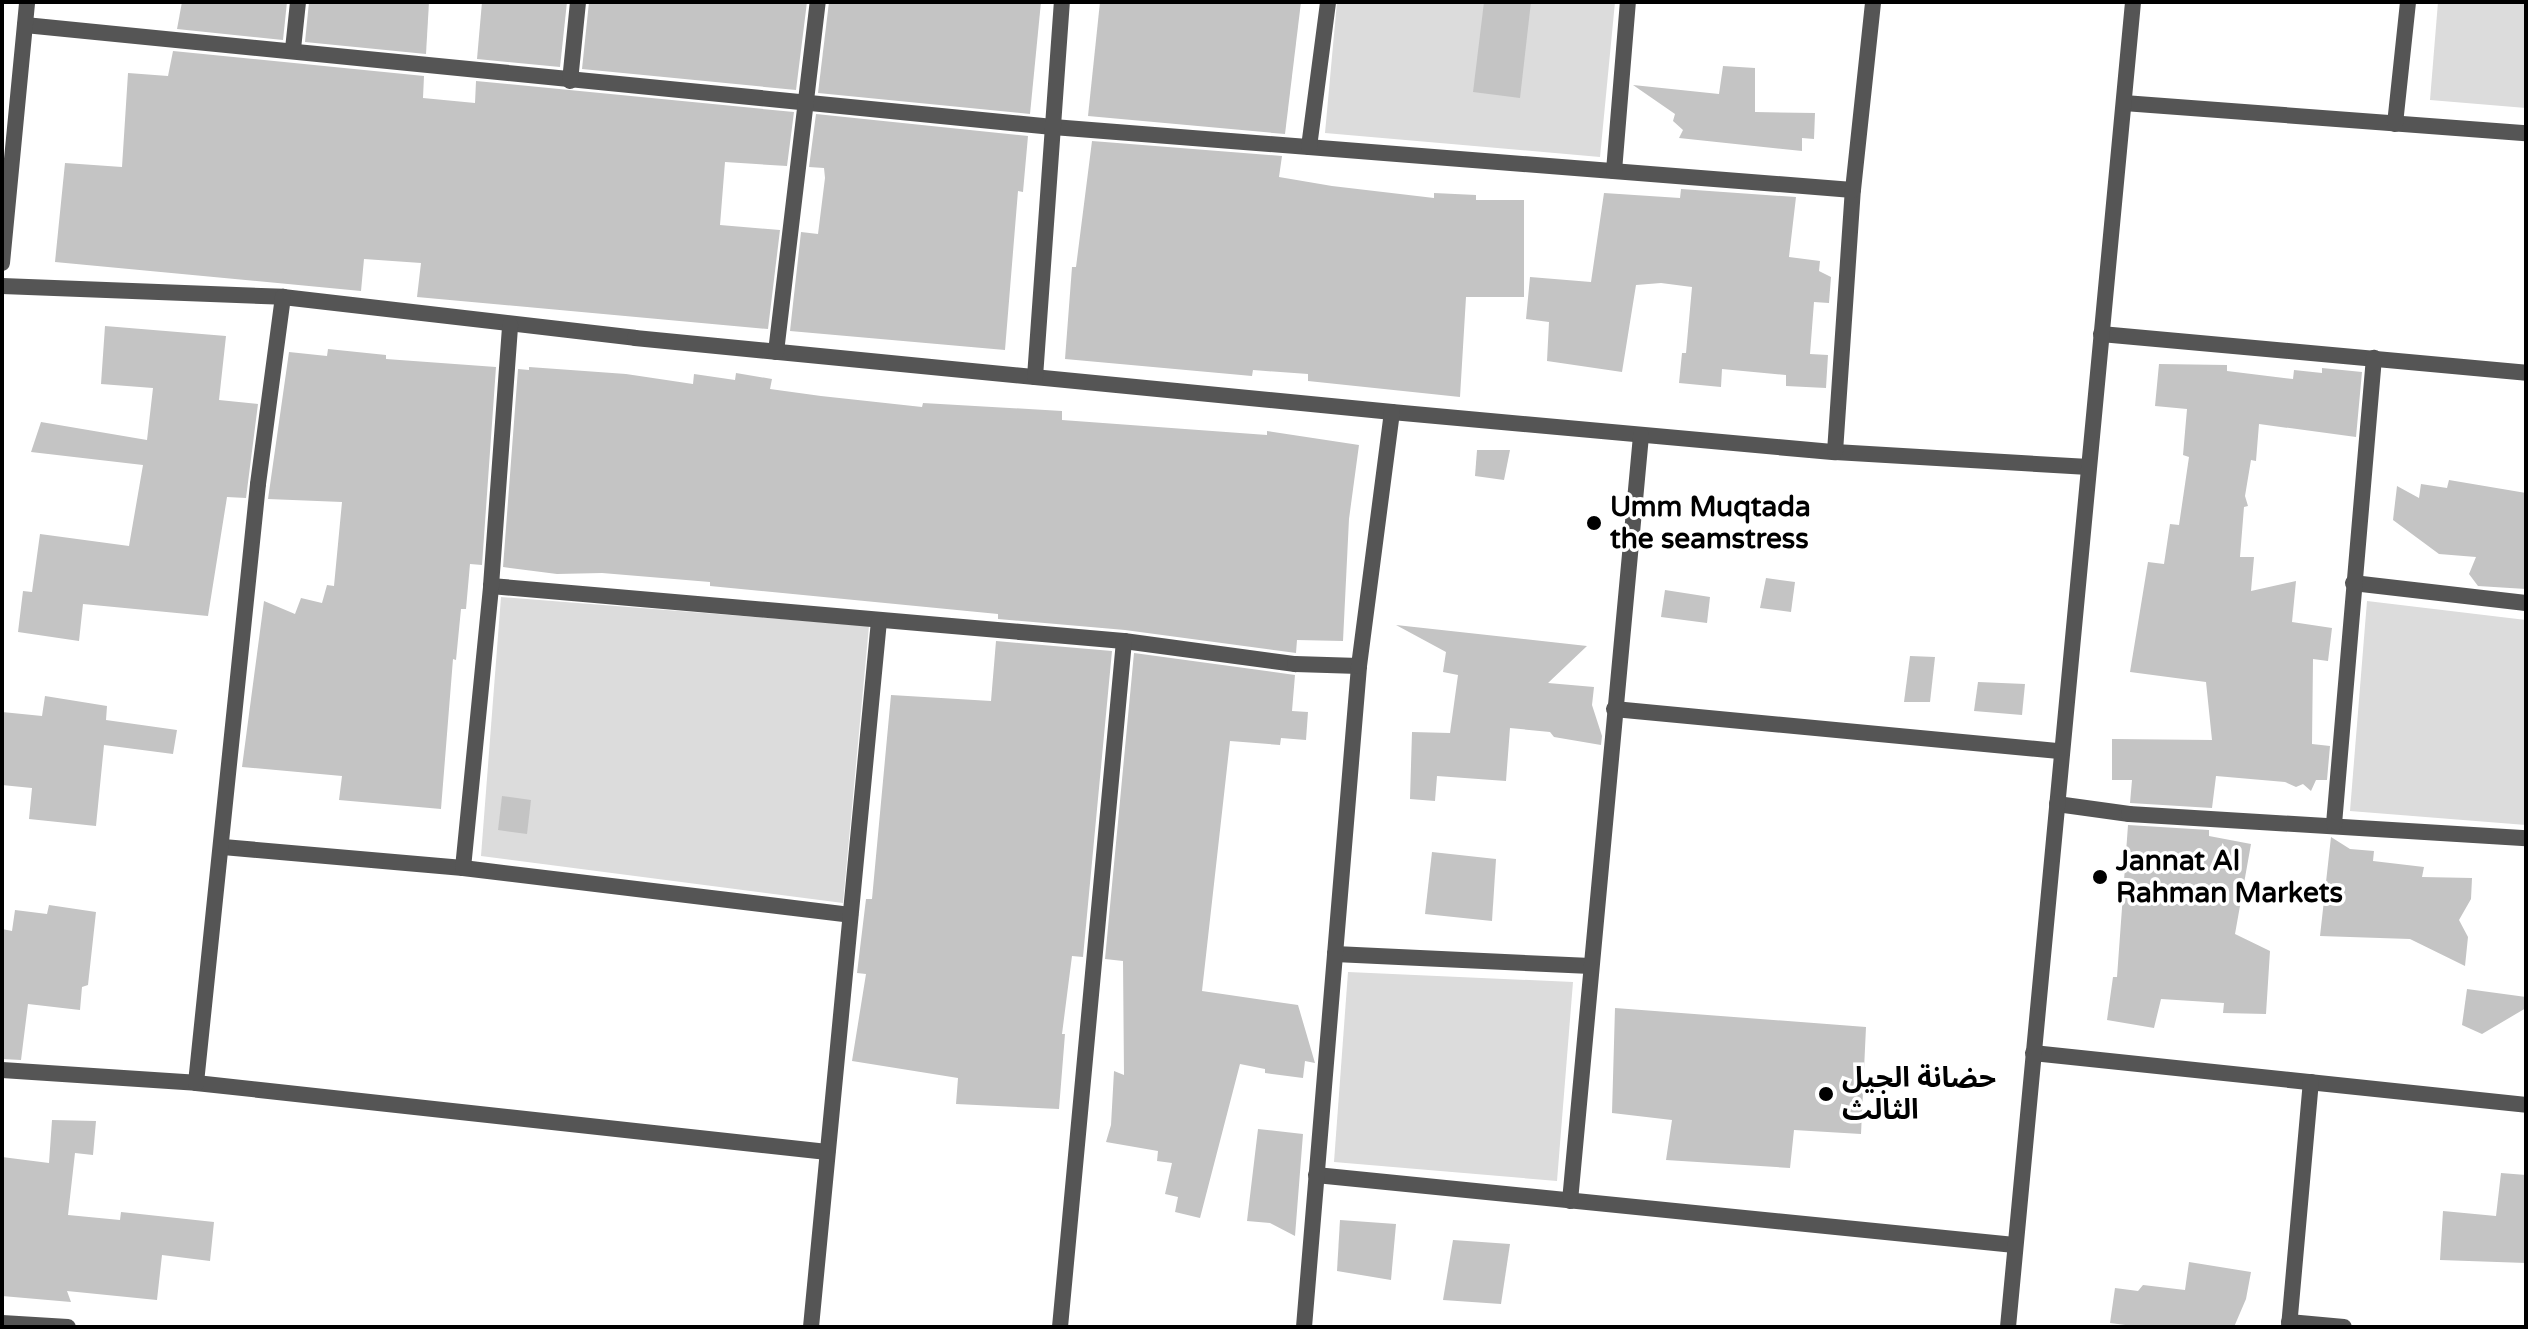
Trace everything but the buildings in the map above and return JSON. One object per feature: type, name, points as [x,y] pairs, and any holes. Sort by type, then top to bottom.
[{"type":"street","points":[[2,263],[27,2]]},
{"type":"street","points":[[293,49],[298,2]]},
{"type":"street","points":[[570,81],[578,2]]},
{"type":"street","points":[[776,352],[818,2]]},
{"type":"street","points":[[1035,377],[1062,2]]},
{"type":"street","points":[[1309,147],[1328,2]]},
{"type":"street","points":[[1614,171],[1628,2]]},
{"type":"street","points":[[1835,452],[1853,190],[1873,2]]},
{"type":"street","points":[[2008,1327],[2133,2]]},
{"type":"street","points":[[2395,124],[2408,2]]},
{"type":"street","points":[[25,25],[293,49],[570,81],[1053,127],[1853,190]]},
{"type":"street","points":[[2124,103],[2526,133]]},
{"type":"street","points":[[2,286],[283,297],[510,325],[1392,412],[1835,452],[2089,467]]},
{"type":"street","points":[[196,1083],[223,847],[258,484],[283,297]]},
{"type":"street","points":[[463,868],[491,586],[510,325]]},
{"type":"street","points":[[2101,334],[2526,373]]},
{"type":"street","points":[[2334,824],[2374,358]]},
{"type":"street","points":[[1304,1327],[1359,666],[1392,412]]},
{"type":"street","points":[[1570,1201],[1641,435]]},
{"type":"street","points":[[2353,583],[2526,603]]},
{"type":"street","points":[[491,586],[1124,641],[1295,664],[1359,666]]},
{"type":"street","points":[[811,1327],[879,621]]},
{"type":"street","points":[[1060,1327],[1124,641]]},
{"type":"street","points":[[1614,709],[2062,751]]},
{"type":"street","points":[[2057,804],[2129,814],[2526,838]]},
{"type":"street","points":[[223,847],[463,868],[850,915]]},
{"type":"street","points":[[1335,954],[1591,966]]},
{"type":"street","points":[[2033,1053],[2526,1105]]},
{"type":"street","points":[[2,1070],[196,1083],[827,1152]]},
{"type":"street","points":[[2311,1082],[2289,1324],[2344,1327]]},
{"type":"street","points":[[1316,1175],[2015,1245]]},
{"type":"street","points":[[2,1323],[68,1327]]},
{"type":"shaded area","points":[[1337,2],[1615,2],[1600,157],[1325,133]]},
{"type":"shaded area","points":[[2438,2],[2526,2],[2526,108],[2430,100]]},
{"type":"shaded area","points":[[501,597],[869,626],[843,903],[481,856]]},
{"type":"shaded area","points":[[2367,601],[2526,620],[2526,825],[2350,811]]},
{"type":"shaded area","points":[[1348,972],[1573,982],[1557,1181],[1334,1162]]},
{"type":"place","name":"Umm Muqtada the seamstress","points":[[1594,523]]},
{"type":"place","name":"Jannat Al Rahman Markets","points":[[2100,877]]},
{"type":"place","name":"حضانة الجيل الثالث","points":[[1826,1094]]}]
